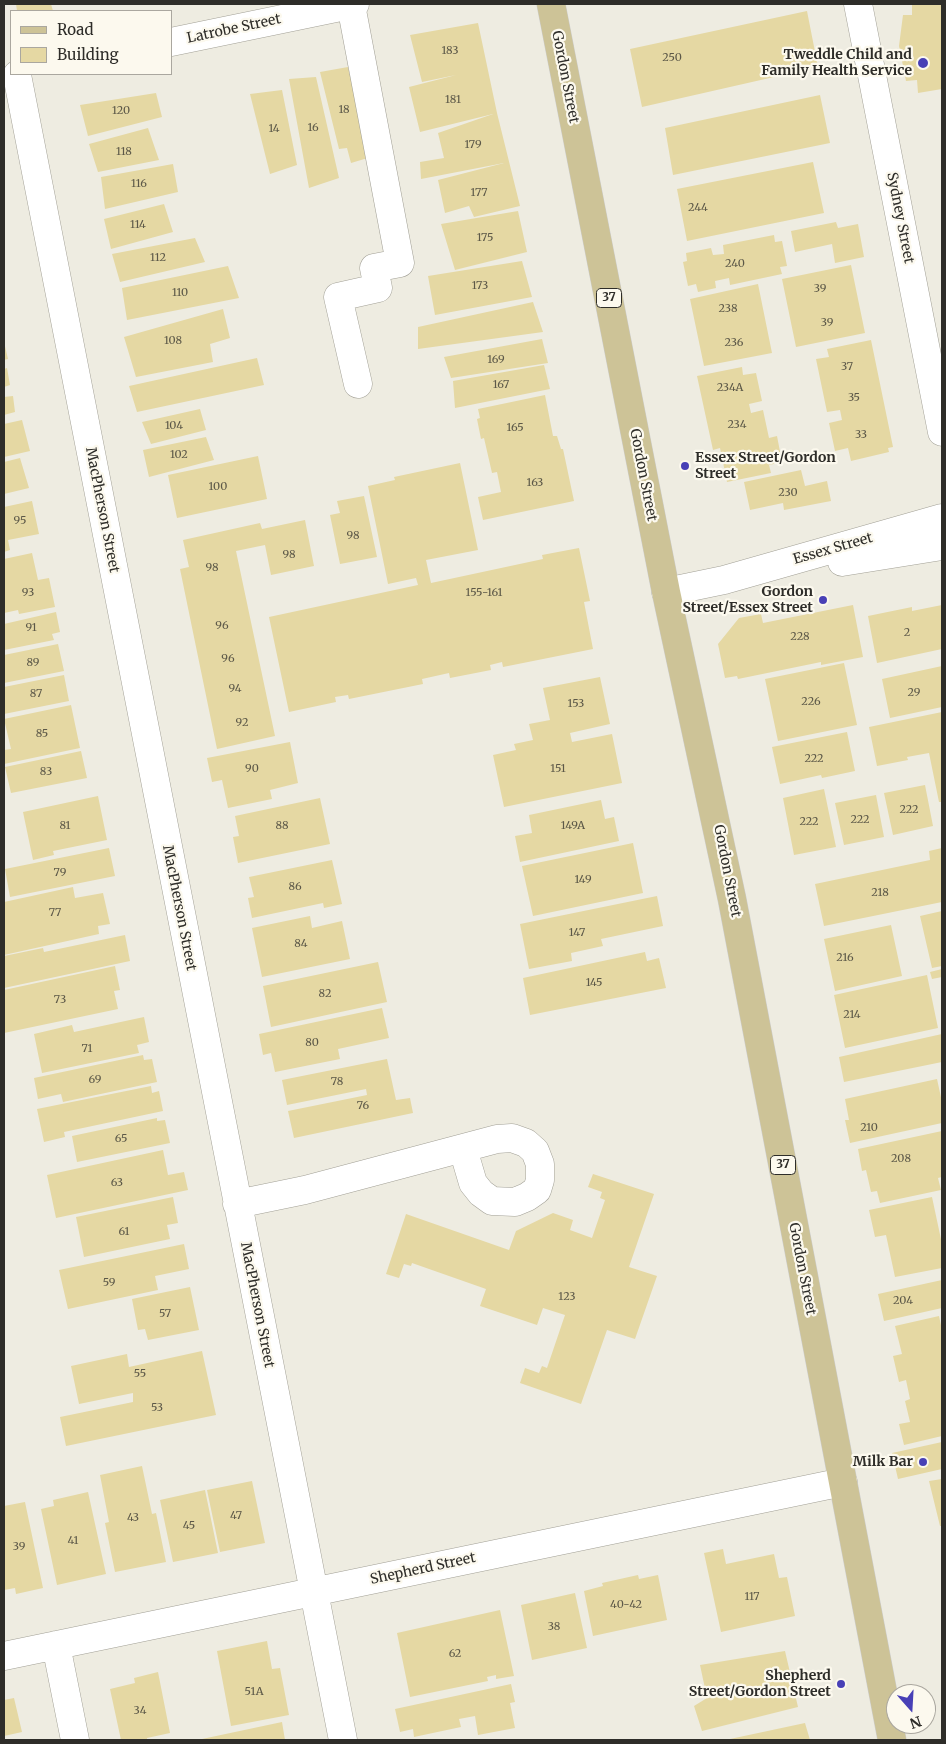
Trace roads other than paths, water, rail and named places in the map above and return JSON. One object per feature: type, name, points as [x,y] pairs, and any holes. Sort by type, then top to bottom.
[{"type":"main road","name":"Gordon Street","points":[[551,4],[666,592],[732,899],[892,1740]]},
{"type":"street","name":"Latrobe Street","points":[[172,42],[353,4]]},
{"type":"street","points":[[353,4],[400,263],[374,268],[378,288],[338,297],[358,384]]},
{"type":"street","name":"Sydney Street","points":[[858,4],[942,432]]},
{"type":"street","name":"MacPherson Street","points":[[14,76],[343,1740]]},
{"type":"street","name":"Essex Street","points":[[724,580],[942,518]]},
{"type":"street","name":"Essex Street","points":[[666,592],[724,580],[942,546]]},
{"type":"street","points":[[237,1204],[305,1190],[463,1149]]},
{"type":"street","name":"Shepherd Street","points":[[4,1656],[843,1482]]},
{"type":"street","points":[[56,1645],[75,1740]]},
{"type":"place","name":"Tweddle Child and Family Health Service","points":[[923,63]]},
{"type":"place","name":"Essex Street/Gordon Street","points":[[685,466]]},
{"type":"place","name":"Gordon Street/Essex Street","points":[[823,600]]},
{"type":"place","name":"Milk Bar","points":[[923,1462]]},
{"type":"place","name":"Shepherd Street/Gordon Street","points":[[841,1684]]}]
